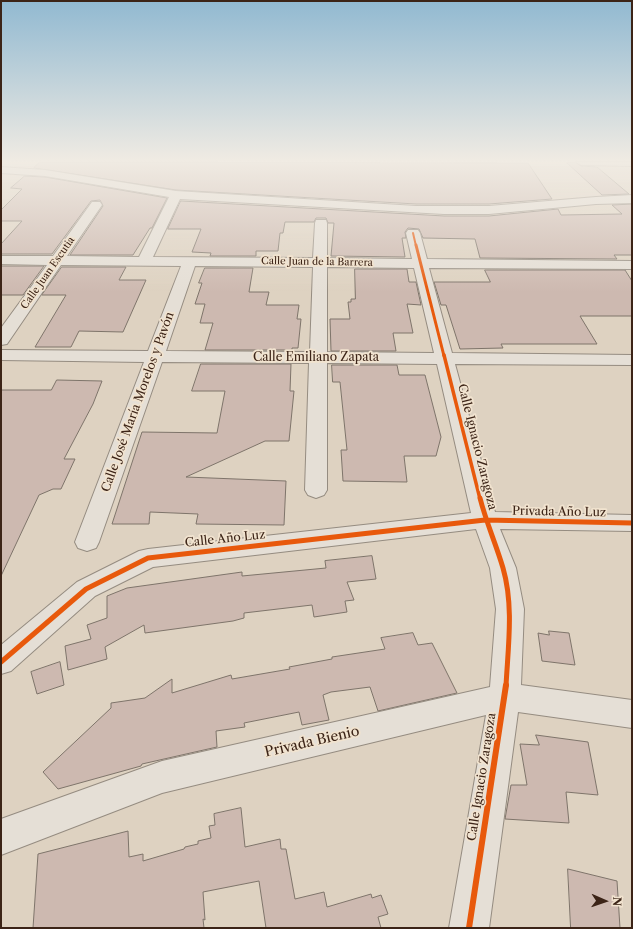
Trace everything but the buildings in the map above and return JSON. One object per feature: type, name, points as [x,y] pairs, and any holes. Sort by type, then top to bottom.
[{"type":"street","name":"Calle Juan Escutia","points":[[1,340],[96,205]]},
{"type":"street","points":[[144,261],[171,205]]},
{"type":"street","points":[[357,205],[455,211],[538,205]]},
{"type":"street","points":[[316,490],[321,223]]},
{"type":"street","name":"Calle Ignacio Zaragoza","points":[[413,233],[485,520],[502,568],[510,609],[505,698],[469,928]]},
{"type":"street","name":"Calle Juan de la Barrera","points":[[1,260],[632,265]]},
{"type":"street","name":"Calle José María Morelos y Pavón","points":[[87,542],[190,261]]},
{"type":"street","name":"Calle Emiliano Zapata","points":[[1,355],[632,360]]},
{"type":"street","name":"Privada Año Luz","points":[[485,520],[632,523]]},
{"type":"street","name":"Calle Año Luz","points":[[1,662],[86,589],[148,558],[485,520]]},
{"type":"street","name":"Privada Bienio","points":[[1,837],[162,778],[505,698],[632,714]]},
{"type":"cycle path","points":[[413,233],[485,520],[503,568],[510,609],[505,697],[469,928]]},
{"type":"cycle path","points":[[1,662],[86,589],[148,558],[485,520],[632,523]]}]
